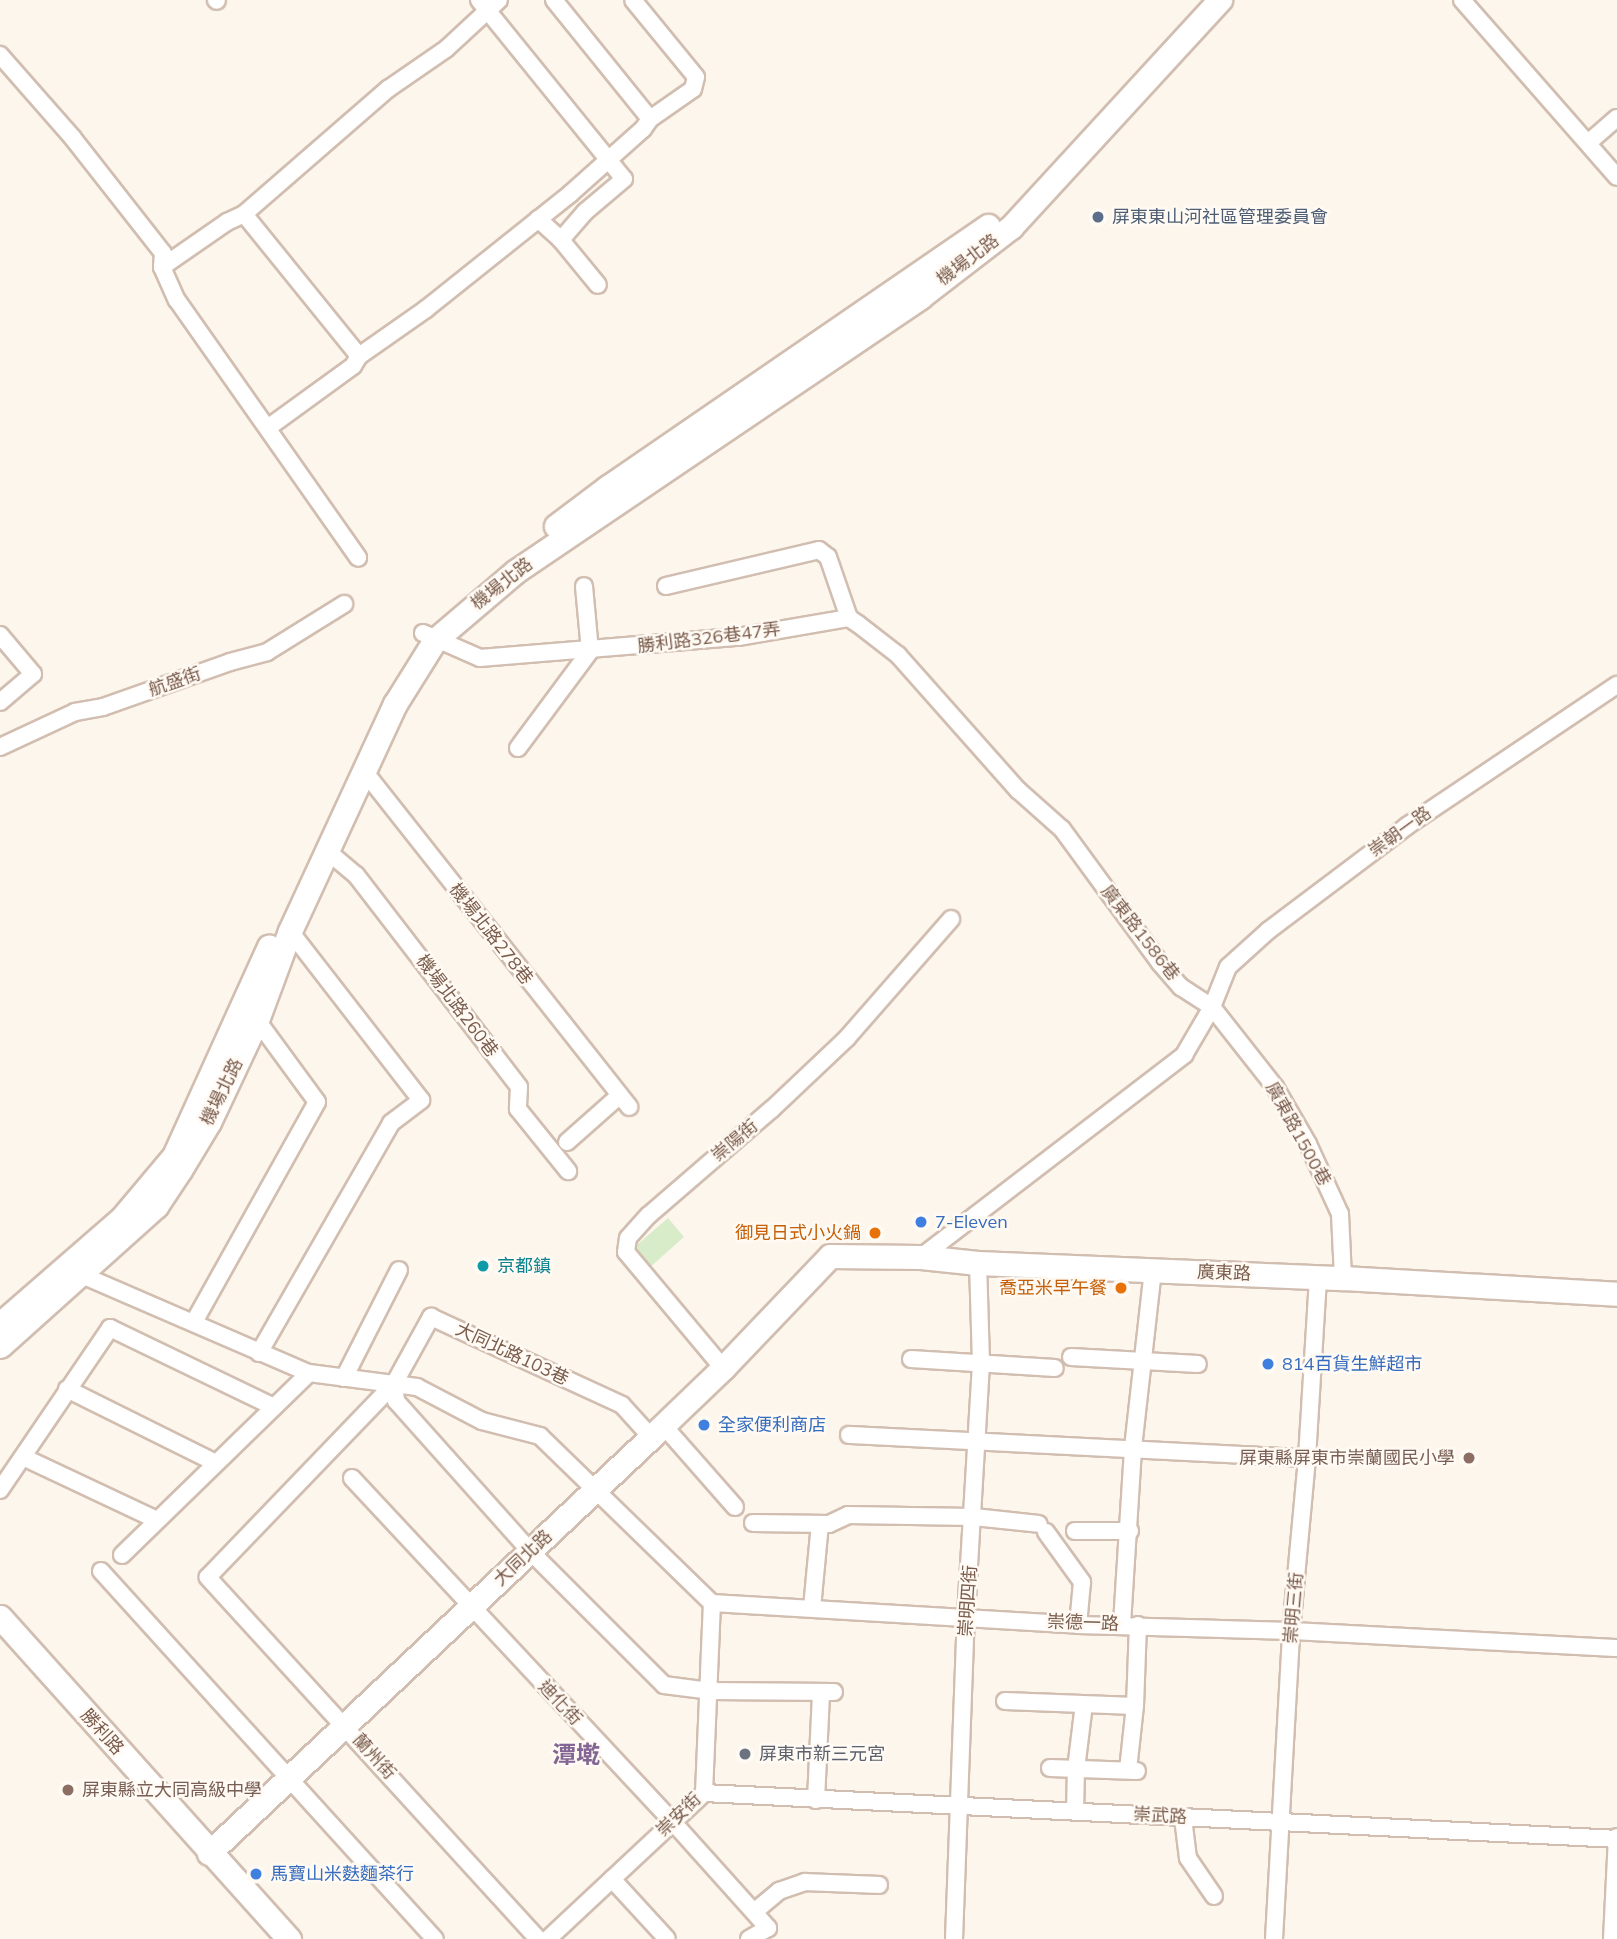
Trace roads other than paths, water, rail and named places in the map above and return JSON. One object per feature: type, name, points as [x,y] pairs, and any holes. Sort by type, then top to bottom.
[{"type":"street","points":[[554,0],[650,118]]},
{"type":"street","points":[[269,428],[353,366],[359,356],[426,309],[570,194],[608,157],[643,129],[650,118],[693,89],[696,77],[633,0]]},
{"type":"street","name":"機場北路","points":[[0,1346],[156,1206],[209,1122],[257,1020],[290,931],[326,850],[439,616],[608,487],[986,228],[1025,194],[1201,0]]},
{"type":"street","name":"機場北路","points":[[0,1324],[122,1218],[174,1156],[383,698],[429,636],[516,571],[920,297],[1011,227],[1220,0]]},
{"type":"street","points":[[1462,0],[1615,174]]},
{"type":"street","points":[[162,267],[227,222],[244,214],[388,89],[446,49],[488,3],[624,179],[585,212],[561,240]]},
{"type":"street","points":[[0,55],[72,137],[163,253],[162,267],[177,300],[358,558]]},
{"type":"street","points":[[1588,143],[1617,118]]},
{"type":"street","points":[[570,194],[585,212]]},
{"type":"street","points":[[244,214],[359,356]]},
{"type":"street","points":[[538,219],[561,240],[598,285]]},
{"type":"street","points":[[666,586],[820,550],[828,557],[849,618]]},
{"type":"street","points":[[518,748],[590,651],[584,586]]},
{"type":"street","name":"航盛街","points":[[0,747],[75,712],[103,707],[267,652],[344,604]]},
{"type":"street","name":"勝利路326巷47弄","points":[[429,636],[480,658],[738,637],[849,618]]},
{"type":"street","name":"廣東路1586巷","points":[[849,618],[898,654],[1018,790],[1062,829],[1181,988],[1212,1007]]},
{"type":"street","points":[[0,635],[33,674],[0,702]]},
{"type":"street","name":"崇朝一路","points":[[1212,1007],[1228,967],[1269,930],[1406,826],[1617,685]]},
{"type":"street","name":"機場北路278巷","points":[[364,771],[624,1101],[567,1142]]},
{"type":"street","name":"機場北路260巷","points":[[326,850],[356,875],[519,1087],[518,1109],[568,1171]]},
{"type":"street","name":"崇陽街","points":[[723,1368],[626,1252],[628,1238],[649,1215],[772,1110],[847,1038],[951,919]]},
{"type":"street","points":[[259,1353],[391,1123],[421,1100],[290,931]]},
{"type":"street","points":[[921,1257],[1184,1055],[1212,1007]]},
{"type":"street","name":"廣東路1500巷","points":[[1212,1007],[1275,1087],[1308,1144],[1340,1214],[1343,1278]]},
{"type":"street","points":[[194,1322],[317,1102],[257,1020]]},
{"type":"street","name":"大同北路","points":[[209,1853],[723,1368],[830,1256]]},
{"type":"street","name":"廣東路","points":[[830,1256],[921,1257],[978,1263],[1343,1278],[1617,1294]]},
{"type":"street","name":"崇明四街","points":[[954,1939],[966,1616],[974,1517],[981,1363],[978,1263]]},
{"type":"street","points":[[344,1378],[399,1270]]},
{"type":"street","points":[[1050,1768],[1133,1770],[1135,1706],[1130,1625],[1130,1531],[1133,1448],[1153,1270]]},
{"type":"street","points":[[82,1275],[309,1373],[416,1387],[482,1421],[540,1436],[712,1603]]},
{"type":"street","name":"崇明三街","points":[[1274,1939],[1291,1631],[1307,1458],[1318,1277]]},
{"type":"street","name":"大同北路103巷","points":[[394,1384],[431,1317],[622,1405],[657,1431]]},
{"type":"street","points":[[0,1490],[110,1328],[274,1406]]},
{"type":"street","points":[[1071,1356],[1198,1364]]},
{"type":"street","points":[[911,1359],[1055,1367]]},
{"type":"street","points":[[122,1555],[309,1373]]},
{"type":"street","points":[[394,1384],[396,1401],[531,1552],[664,1685],[710,1691],[827,1692],[816,1800]]},
{"type":"street","name":"蘭州街","points":[[394,1384],[208,1577],[346,1725],[538,1939]]},
{"type":"street","points":[[67,1389],[216,1463]]},
{"type":"street","points":[[657,1431],[736,1507]]},
{"type":"street","points":[[849,1435],[1307,1458]]},
{"type":"street","points":[[23,1457],[157,1520]]},
{"type":"street","name":"迪化街","points":[[352,1478],[470,1608],[673,1821],[768,1928],[749,1939]]},
{"type":"street","points":[[753,1523],[829,1524],[848,1515],[974,1517],[1043,1528],[1082,1582],[1078,1625]]},
{"type":"street","points":[[812,1608],[820,1524]]},
{"type":"street","points":[[1075,1531],[1130,1531]]},
{"type":"street","points":[[102,1571],[435,1939]]},
{"type":"street","name":"崇德一路","points":[[712,1603],[966,1616],[1078,1625],[1291,1631],[1617,1648]]},
{"type":"street","name":"崇安街","points":[[548,1939],[704,1793],[712,1603]]},
{"type":"street","name":"勝利路","points":[[0,1617],[289,1939]]},
{"type":"street","points":[[1004,1701],[1135,1706]]},
{"type":"street","points":[[1075,1812],[1076,1769],[1084,1704]]},
{"type":"street","name":"崇武路","points":[[704,1793],[959,1808],[1617,1839]]},
{"type":"street","points":[[1183,1818],[1188,1858],[1214,1896]]},
{"type":"street","points":[[1612,1939],[1617,1839]]},
{"type":"street","points":[[612,1879],[667,1939]]},
{"type":"street","points":[[754,1912],[779,1891],[805,1882],[879,1885]]},
{"type":"place","name":"屏東東山河社區管理委員會","points":[[1098,217]]},
{"type":"place","name":"7-Eleven","points":[[921,1222]]},
{"type":"place","name":"御見日式小火鍋","points":[[875,1233]]},
{"type":"place","name":"京都鎮","points":[[483,1266]]},
{"type":"place","name":"喬亞米早午餐","points":[[1121,1288]]},
{"type":"place","name":"814百貨生鮮超市","points":[[1268,1364]]},
{"type":"place","name":"全家便利商店","points":[[704,1425]]},
{"type":"place","name":"屏東縣屏東市崇蘭國民小學","points":[[1469,1458]]},
{"type":"place","name":"屏東市新三元宮","points":[[745,1754]]},
{"type":"place","name":"屏東縣立大同高級中學","points":[[68,1790]]},
{"type":"place","name":"馬寶山米麩麵茶行","points":[[256,1874]]},
{"type":"district","name":"潭墘","points":[[576,1755]]}]
